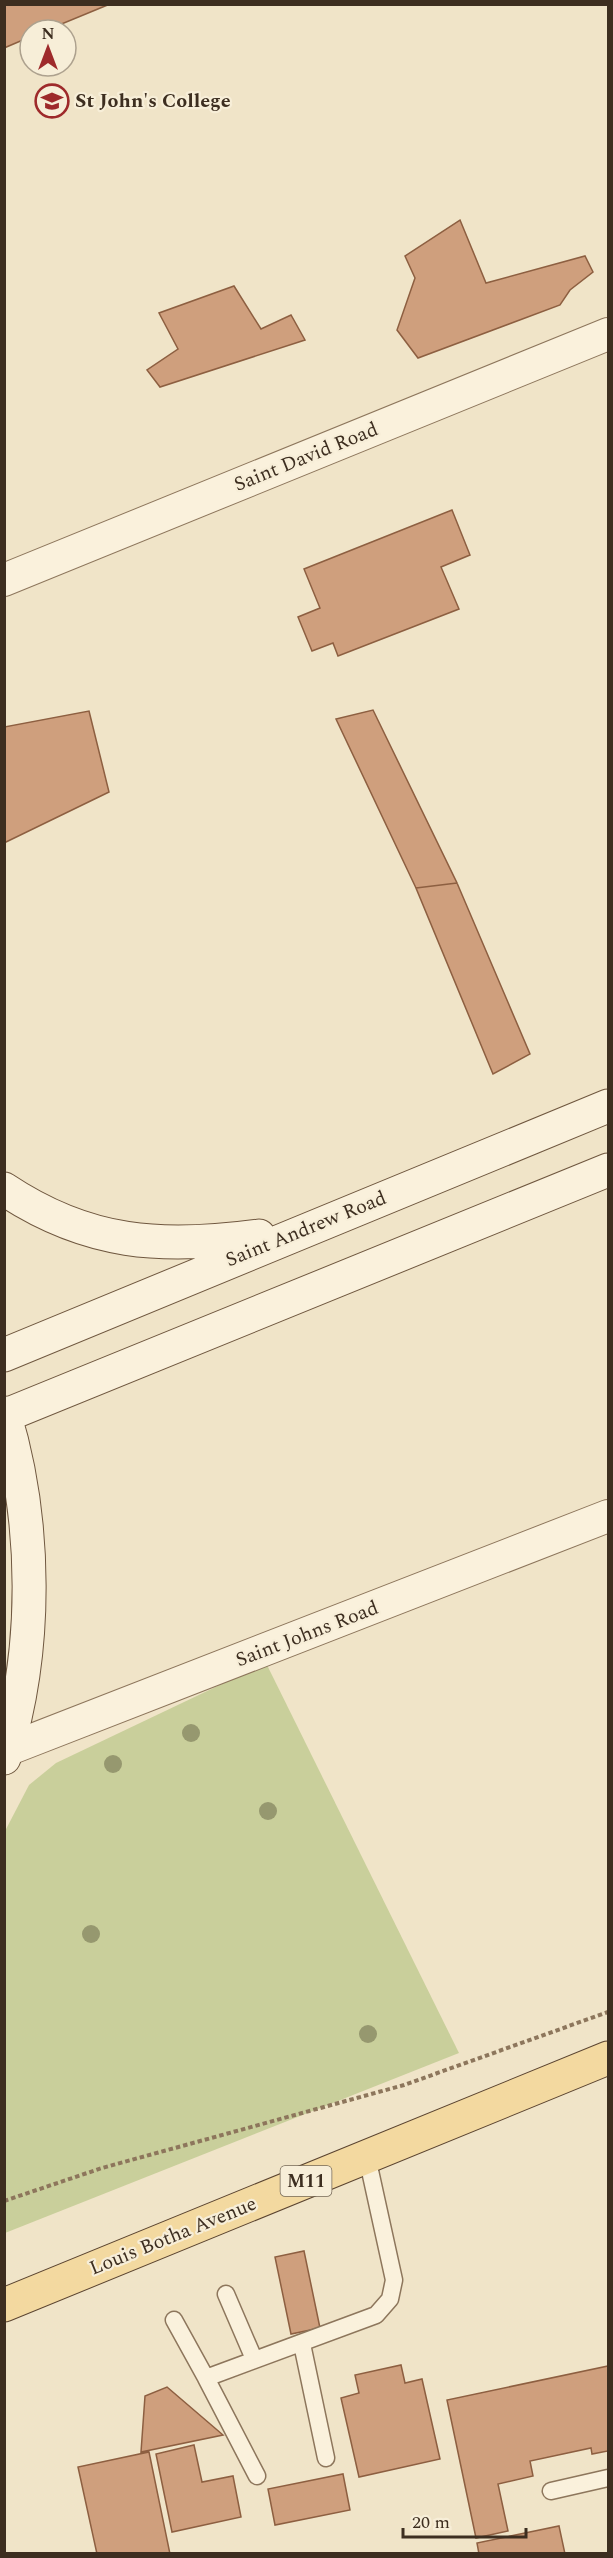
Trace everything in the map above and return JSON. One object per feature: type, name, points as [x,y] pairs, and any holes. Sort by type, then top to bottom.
[{"type":"main road","name":"Saint Andrew Road","points":[[4,1355],[609,1106]]},
{"type":"main road","points":[[5,1754],[23,1667],[29,1574],[21,1491],[5,1415],[609,1170]]},
{"type":"main road","points":[[4,1190],[41,1213],[84,1230],[154,1244],[204,1244],[267,1235],[356,1209]]},
{"type":"main road","name":"Louis Botha Avenue","points":[[4,2305],[609,2058]]},
{"type":"street","name":"Saint David Road","points":[[4,580],[609,334]]},
{"type":"street","name":"Saint Johns Road","points":[[5,1754],[609,1516]]},
{"type":"lane","points":[[206,2378],[376,2316],[390,2299],[394,2280],[367,2157]]},
{"type":"lane","points":[[226,2294],[254,2359]]},
{"type":"lane","points":[[174,2320],[257,2476]]},
{"type":"lane","points":[[302,2344],[326,2458]]},
{"type":"lane","points":[[550,2491],[609,2478]]},
{"type":"path","points":[[4,2201],[102,2168],[404,2085],[609,2012]]},
{"type":"green space","points":[[266,1663],[459,2053],[5,2233],[4,1833],[29,1785],[56,1763]]},
{"type":"building","points":[[4,4],[110,4],[76,18],[18,18],[18,42],[4,48]]},
{"type":"building","points":[[460,220],[486,283],[585,256],[593,272],[570,290],[560,305],[418,358],[397,330],[415,278],[405,256]]},
{"type":"building","points":[[234,286],[261,329],[291,315],[305,340],[160,387],[147,370],[178,349],[159,313]]},
{"type":"building","points":[[452,510],[470,555],[441,567],[459,609],[338,656],[333,643],[312,651],[298,617],[320,608],[304,569]]},
{"type":"building","points":[[373,710],[457,883],[416,888],[336,719]]},
{"type":"building","points":[[89,711],[109,792],[4,843],[4,727]]},
{"type":"building","points":[[457,883],[530,1054],[493,1074],[416,888]]},
{"type":"building","points":[[304,2251],[320,2328],[291,2334],[275,2257]]},
{"type":"building","points":[[401,2365],[405,2383],[422,2379],[440,2459],[359,2477],[341,2398],[359,2393],[355,2375]]},
{"type":"building","points":[[608,2366],[608,2451],[592,2454],[591,2448],[530,2461],[533,2476],[498,2484],[508,2531],[476,2538],[447,2400]]},
{"type":"building","points":[[167,2387],[223,2435],[141,2452],[145,2396]]},
{"type":"building","points":[[194,2445],[202,2482],[233,2476],[241,2517],[172,2532],[156,2454]]},
{"type":"building","points":[[149,2452],[170,2554],[97,2554],[78,2467]]},
{"type":"building","points":[[343,2474],[350,2510],[275,2525],[268,2489]]},
{"type":"building","points":[[559,2526],[565,2554],[479,2554],[477,2543]]},
{"type":"place","name":"St John's College","points":[[52,101]]}]
